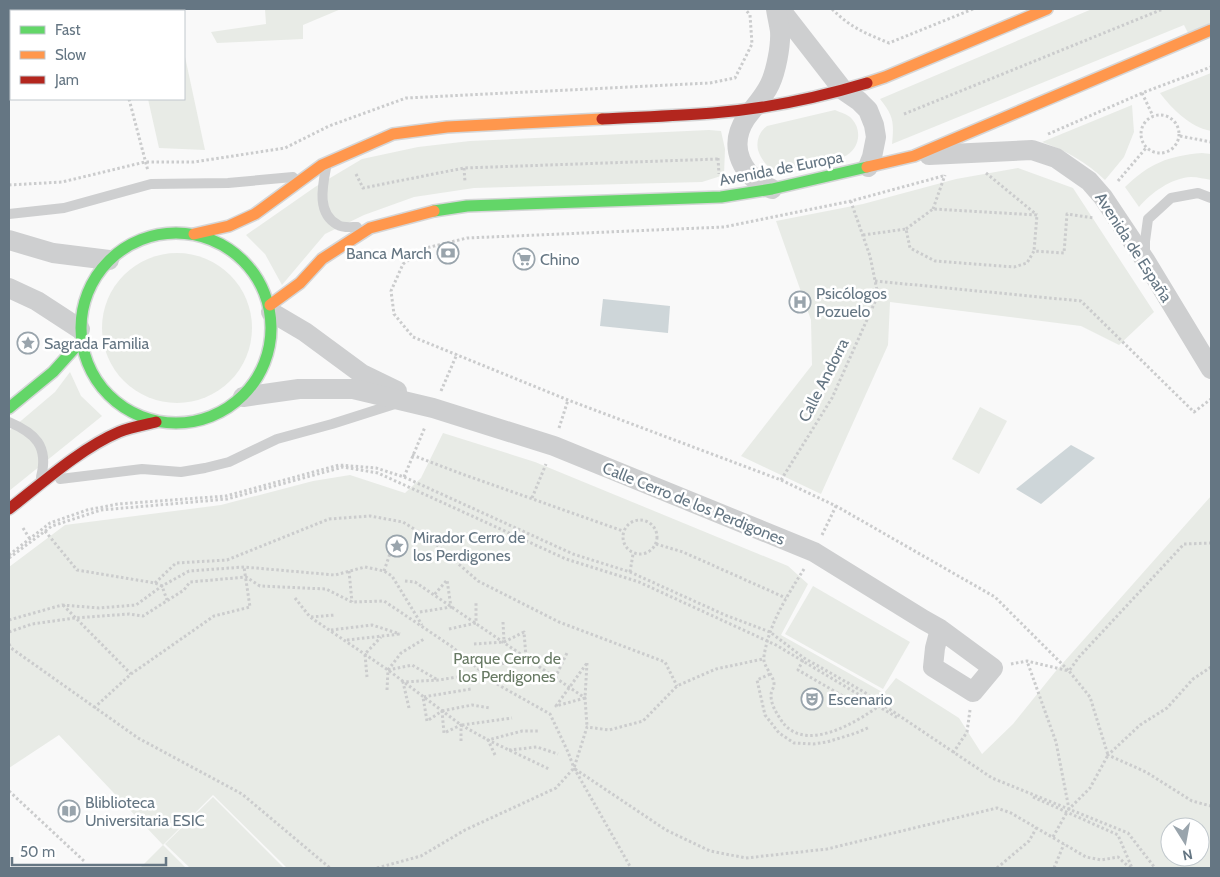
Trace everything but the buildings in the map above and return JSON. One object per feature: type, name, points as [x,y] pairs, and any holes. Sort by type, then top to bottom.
[{"type":"street","points":[[772,189],[759,184],[749,175],[740,158],[738,145],[740,133],[746,119],[771,83],[778,52],[780,31],[776,9]]},
{"type":"street","points":[[780,9],[843,90],[868,110],[876,137],[868,167]]},
{"type":"street","points":[[194,234],[220,243],[242,259],[260,280],[270,309],[272,335],[268,358],[258,379],[243,397],[224,412],[202,420],[179,424],[156,422],[134,414],[114,401],[98,384],[87,363],[81,335],[84,304],[94,280],[110,260],[134,242],[164,233],[194,234],[229,226],[255,214],[327,162],[393,134],[438,128],[714,113],[755,108],[843,90],[885,77],[1047,9]]},
{"type":"street","name":"Avenida de Europa","points":[[270,309],[300,283],[322,259],[370,228],[429,212],[467,206],[722,197],[772,189],[840,174],[914,156],[1211,30]]},
{"type":"street","name":"Avenida de España","points":[[914,156],[1032,150],[1056,158],[1089,181],[1103,197],[1145,260],[1211,369]]},
{"type":"street","points":[[9,240],[53,253],[110,260]]},
{"type":"street","points":[[9,288],[37,301],[81,335]]},
{"type":"street","name":"Calle Cerro de los Perdigones","points":[[270,309],[362,374],[433,408]]},
{"type":"street","points":[[9,408],[53,372],[81,335]]},
{"type":"street","name":"Calle Cerro de los Perdigones","points":[[243,397],[299,389],[353,390],[433,408],[554,446],[814,552],[940,629],[993,668]]},
{"type":"street","points":[[9,509],[80,456],[117,433],[156,422]]},
{"type":"street","points":[[940,629],[933,667],[973,692],[993,668]]},
{"type":"lane","points":[[327,162],[321,191],[326,216],[339,226],[370,228]]},
{"type":"lane","points":[[9,214],[64,208],[151,184],[228,183],[307,176]]},
{"type":"lane","points":[[1145,260],[1148,219],[1170,198],[1198,193],[1211,198]]},
{"type":"lane","points":[[9,422],[29,431],[41,447],[44,467],[42,483],[142,469],[181,472],[205,468],[229,462],[277,439],[404,401]]},
{"type":"path","points":[[832,9],[845,22],[858,30],[889,43],[973,9]]},
{"type":"path","points":[[904,114],[1163,9]]},
{"type":"path","points":[[1041,136],[1142,93],[1211,67]]},
{"type":"path","points":[[1142,93],[1153,116]]},
{"type":"path","points":[[130,100],[151,184]]},
{"type":"path","points":[[1153,116],[1166,116],[1176,122],[1180,136],[1177,144],[1168,152],[1156,153],[1146,148],[1140,134],[1146,120],[1153,116]]},
{"type":"path","points":[[1180,136],[1211,142]]},
{"type":"path","points":[[1118,182],[1146,148]]},
{"type":"path","points":[[363,188],[464,168],[718,159]]},
{"type":"path","points":[[979,167],[1037,215]]},
{"type":"path","points":[[953,173],[850,201],[724,227],[468,238],[426,248],[403,264],[391,291],[394,314],[413,337],[568,400],[781,480],[836,506],[995,597],[1069,671],[1090,697],[1108,756]]},
{"type":"path","name":"Calle Andorra","points":[[781,480],[832,398],[878,295],[863,235],[840,174]]},
{"type":"path","points":[[863,235],[906,229],[933,209],[945,176]]},
{"type":"path","points":[[933,209],[1037,215]]},
{"type":"path","points":[[1034,251],[1064,253],[1067,214],[1095,218],[1096,211]]},
{"type":"path","points":[[906,229],[910,248],[935,261],[1014,267],[1027,263],[1034,251],[1037,215]]},
{"type":"path","points":[[875,281],[1081,301],[1194,412],[1211,399]]},
{"type":"path","points":[[412,455],[623,530]]},
{"type":"path","points":[[44,530],[50,523],[87,510],[118,504],[226,496],[339,465],[376,468],[404,477],[573,554],[630,572],[725,615],[770,632],[804,660]]},
{"type":"path","points":[[9,556],[44,530],[101,510],[227,499],[343,467],[378,473],[566,559],[639,582],[767,641],[862,694],[992,778],[1068,811],[1128,834],[1155,868]]},
{"type":"path","points":[[836,506],[814,552],[786,598],[770,632],[763,659],[774,683],[771,694],[774,708],[786,727],[795,734],[812,736],[830,732],[860,719],[880,705]]},
{"type":"path","points":[[155,583],[176,563],[226,560],[329,519],[370,516],[403,522],[430,539],[478,581],[559,622],[664,662],[677,686]]},
{"type":"path","points":[[633,521],[646,521],[656,531],[656,544],[646,554],[633,554],[623,544],[623,530],[633,521]]},
{"type":"path","points":[[44,530],[77,570],[155,583],[162,586],[168,600]]},
{"type":"path","points":[[1069,671],[1079,657],[1184,544],[1211,543]]},
{"type":"path","points":[[656,544],[683,552],[786,598]]},
{"type":"path","points":[[384,571],[393,545]]},
{"type":"path","points":[[630,572],[633,554]]},
{"type":"path","points":[[9,620],[62,604],[99,608],[136,605],[162,586],[189,571],[244,567],[335,575],[365,567],[384,571],[392,576],[422,626]]},
{"type":"path","points":[[94,708],[131,674],[214,616],[250,607],[244,567]]},
{"type":"path","points":[[348,572],[352,602]]},
{"type":"path","points":[[9,632],[32,624],[75,618],[129,614],[143,616],[184,590],[190,582],[246,576],[260,586],[326,589],[352,602],[384,602],[451,646],[495,683],[550,714],[574,768],[631,868]]},
{"type":"path","points":[[434,595],[447,580],[451,607]]},
{"type":"path","points":[[405,581],[415,582],[585,698]]},
{"type":"path","points":[[295,598],[310,617],[388,670],[461,725],[549,769]]},
{"type":"path","points":[[476,601],[476,623]]},
{"type":"path","points":[[62,604],[131,674]]},
{"type":"path","points":[[420,612],[451,607]]},
{"type":"path","points":[[310,617],[335,615]]},
{"type":"path","points":[[503,622],[504,642]]},
{"type":"path","points":[[449,629],[476,623]]},
{"type":"path","points":[[330,630],[372,624],[400,634],[346,640]]},
{"type":"path","points":[[474,644],[504,642],[524,632],[526,657]]},
{"type":"path","points":[[367,677],[365,654],[381,637]]},
{"type":"path","points":[[387,690],[388,670],[401,653],[424,639]]},
{"type":"path","points":[[9,644],[11,648],[138,738],[242,794],[330,868]]},
{"type":"path","points":[[555,678],[567,653]]},
{"type":"path","points":[[501,664],[526,657]]},
{"type":"path","points":[[587,727],[609,730],[643,721],[677,686],[716,669],[763,659]]},
{"type":"path","points":[[804,660],[798,670],[810,678],[855,703],[862,694]]},
{"type":"path","points":[[993,668],[1026,661],[1069,671]]},
{"type":"path","points":[[1026,661],[1056,742],[1068,811]]},
{"type":"path","points":[[377,868],[421,856],[465,830],[556,788],[574,768],[587,727],[585,698],[587,663],[556,706],[585,698]]},
{"type":"path","points":[[388,670],[412,665],[439,680]]},
{"type":"path","points":[[1053,837],[1068,811],[1090,788],[1108,756],[1140,725],[1167,708],[1193,679],[1211,668]]},
{"type":"path","points":[[770,674],[757,680],[765,715],[779,733],[794,743],[813,744],[827,742],[870,727]]},
{"type":"path","points":[[403,682],[439,680],[463,676]]},
{"type":"path","points":[[403,682],[410,708]]},
{"type":"path","points":[[423,697],[471,689]]},
{"type":"path","points":[[953,753],[967,732],[973,692]]},
{"type":"path","points":[[423,697],[427,720],[442,712],[472,705],[490,708]]},
{"type":"path","points":[[880,705],[984,774],[1118,835],[1131,868]]},
{"type":"path","points":[[442,712],[444,733],[461,725],[512,718]]},
{"type":"path","points":[[461,725],[461,741]]},
{"type":"path","points":[[488,740],[522,731],[538,731]]},
{"type":"path","points":[[488,740],[495,755]]},
{"type":"path","points":[[508,750],[537,747],[558,754]]},
{"type":"path","points":[[1108,756],[1146,772],[1192,801],[1211,806]]},
{"type":"path","points":[[574,768],[666,830],[710,851],[746,858],[826,849],[997,808],[1037,827],[1086,857],[1101,860],[1118,857],[1131,868]]},
{"type":"path","points":[[9,791],[84,861]]},
{"type":"path","points":[[997,868],[1029,841],[1037,827]]},
{"type":"path","points":[[1054,868],[1064,844]]},
{"type":"green space","points":[[265,9],[341,9],[303,25],[303,39],[217,43],[211,32],[266,24]]},
{"type":"green space","points":[[1092,9],[1211,9],[1211,23],[1188,33],[1184,25],[892,144],[892,120],[880,99]]},
{"type":"green space","points":[[185,57],[205,150],[159,148],[148,100],[185,100]]},
{"type":"green space","points":[[1211,73],[1211,131],[1196,126],[1182,116],[1160,93]]},
{"type":"green space","points":[[1132,105],[1134,132],[1124,157],[1105,180],[1076,158],[1042,142]]},
{"type":"green space","points":[[835,110],[850,117],[857,129],[858,140],[856,146],[848,154],[843,157],[782,171],[771,169],[763,160],[757,143],[764,128]]},
{"type":"green space","points":[[721,131],[725,149],[724,175],[702,182],[474,188],[414,197],[364,215],[325,234],[282,285],[265,254],[246,235],[315,187],[362,159],[418,147],[470,141]]},
{"type":"green space","points":[[1202,153],[1211,154],[1211,180],[1191,177],[1176,180],[1155,192],[1139,207],[1125,187],[1151,166],[1160,162],[1179,156]]},
{"type":"green space","points":[[1018,168],[1073,188],[1154,312],[1119,345],[1081,326],[890,302],[888,345],[821,494],[741,456],[812,365],[811,320],[776,221],[863,204],[956,179]]},
{"type":"green space","points":[[177,253],[192,254],[206,258],[219,265],[230,275],[240,286],[247,299],[251,313],[251,343],[247,357],[240,370],[230,381],[219,391],[206,398],[192,402],[177,403],[162,402],[148,398],[135,391],[124,381],[114,370],[107,357],[103,343],[102,328],[103,313],[107,299],[114,286],[124,275],[135,265],[148,258],[162,254]]},
{"type":"green space","points":[[70,372],[81,396],[102,416],[9,491],[9,431],[55,392]]},
{"type":"green space","points":[[980,407],[1007,421],[979,474],[952,459]]},
{"type":"green space","name":"Parque Cerro de los Perdigones","points":[[443,433],[535,462],[788,566],[808,584],[781,635],[884,693],[896,678],[959,718],[982,754],[1013,724],[1055,672],[1211,496],[1211,868],[287,868],[213,795],[163,845],[59,735],[9,768],[9,567],[65,525],[221,505],[313,481],[350,475],[405,493],[421,478]]},
{"type":"green space","points":[[813,586],[910,642],[883,689],[785,634]]},
{"type":"green space","points":[[213,797],[284,868],[190,868],[165,844]]},
{"type":"green space","points":[[163,845],[186,868],[140,868]]},
{"type":"shaded area","points":[[603,299],[670,306],[668,333],[600,326]]},
{"type":"shaded area","points":[[1071,445],[1095,458],[1041,504],[1016,489]]},
{"type":"traffic: fast","points":[[434,211],[467,206],[721,197],[772,189],[867,167]]},
{"type":"traffic: fast","points":[[185,233],[195,234],[221,244],[236,254],[250,268],[260,283],[267,300],[270,309],[271,328],[270,347],[260,373],[250,388],[236,402],[221,412],[195,422],[167,423],[157,422],[131,412],[116,402],[102,388],[92,373],[82,347],[81,319],[82,309],[92,283],[102,268],[116,254],[131,244],[157,234],[185,233]]},
{"type":"traffic: fast","points":[[9,408],[53,372],[81,341]]},
{"type":"traffic: slow","points":[[867,83],[1047,9]]},
{"type":"traffic: slow","points":[[867,167],[914,156],[1211,30]]},
{"type":"traffic: slow","points":[[194,234],[229,226],[255,214],[322,165],[393,134],[447,127],[602,119]]},
{"type":"traffic: slow","points":[[270,305],[300,283],[322,259],[370,228],[434,211]]},
{"type":"traffic: jam","points":[[602,119],[752,109],[810,98],[867,83]]},
{"type":"traffic: jam","points":[[9,509],[90,447],[119,432],[156,422]]},
{"type":"place","name":"Banca March","points":[[448,253]]},
{"type":"place","name":"Chino","points":[[524,259]]},
{"type":"place","name":"Psicólogos Pozuelo","points":[[800,302]]},
{"type":"place","name":"Sagrada Familia","points":[[28,343]]},
{"type":"place","name":"Mirador Cerro de los Perdigones","points":[[397,546]]},
{"type":"place","name":"Escenario","points":[[812,699]]},
{"type":"place","name":"Bliblioteca Universitaria ESIC","points":[[69,811]]}]
